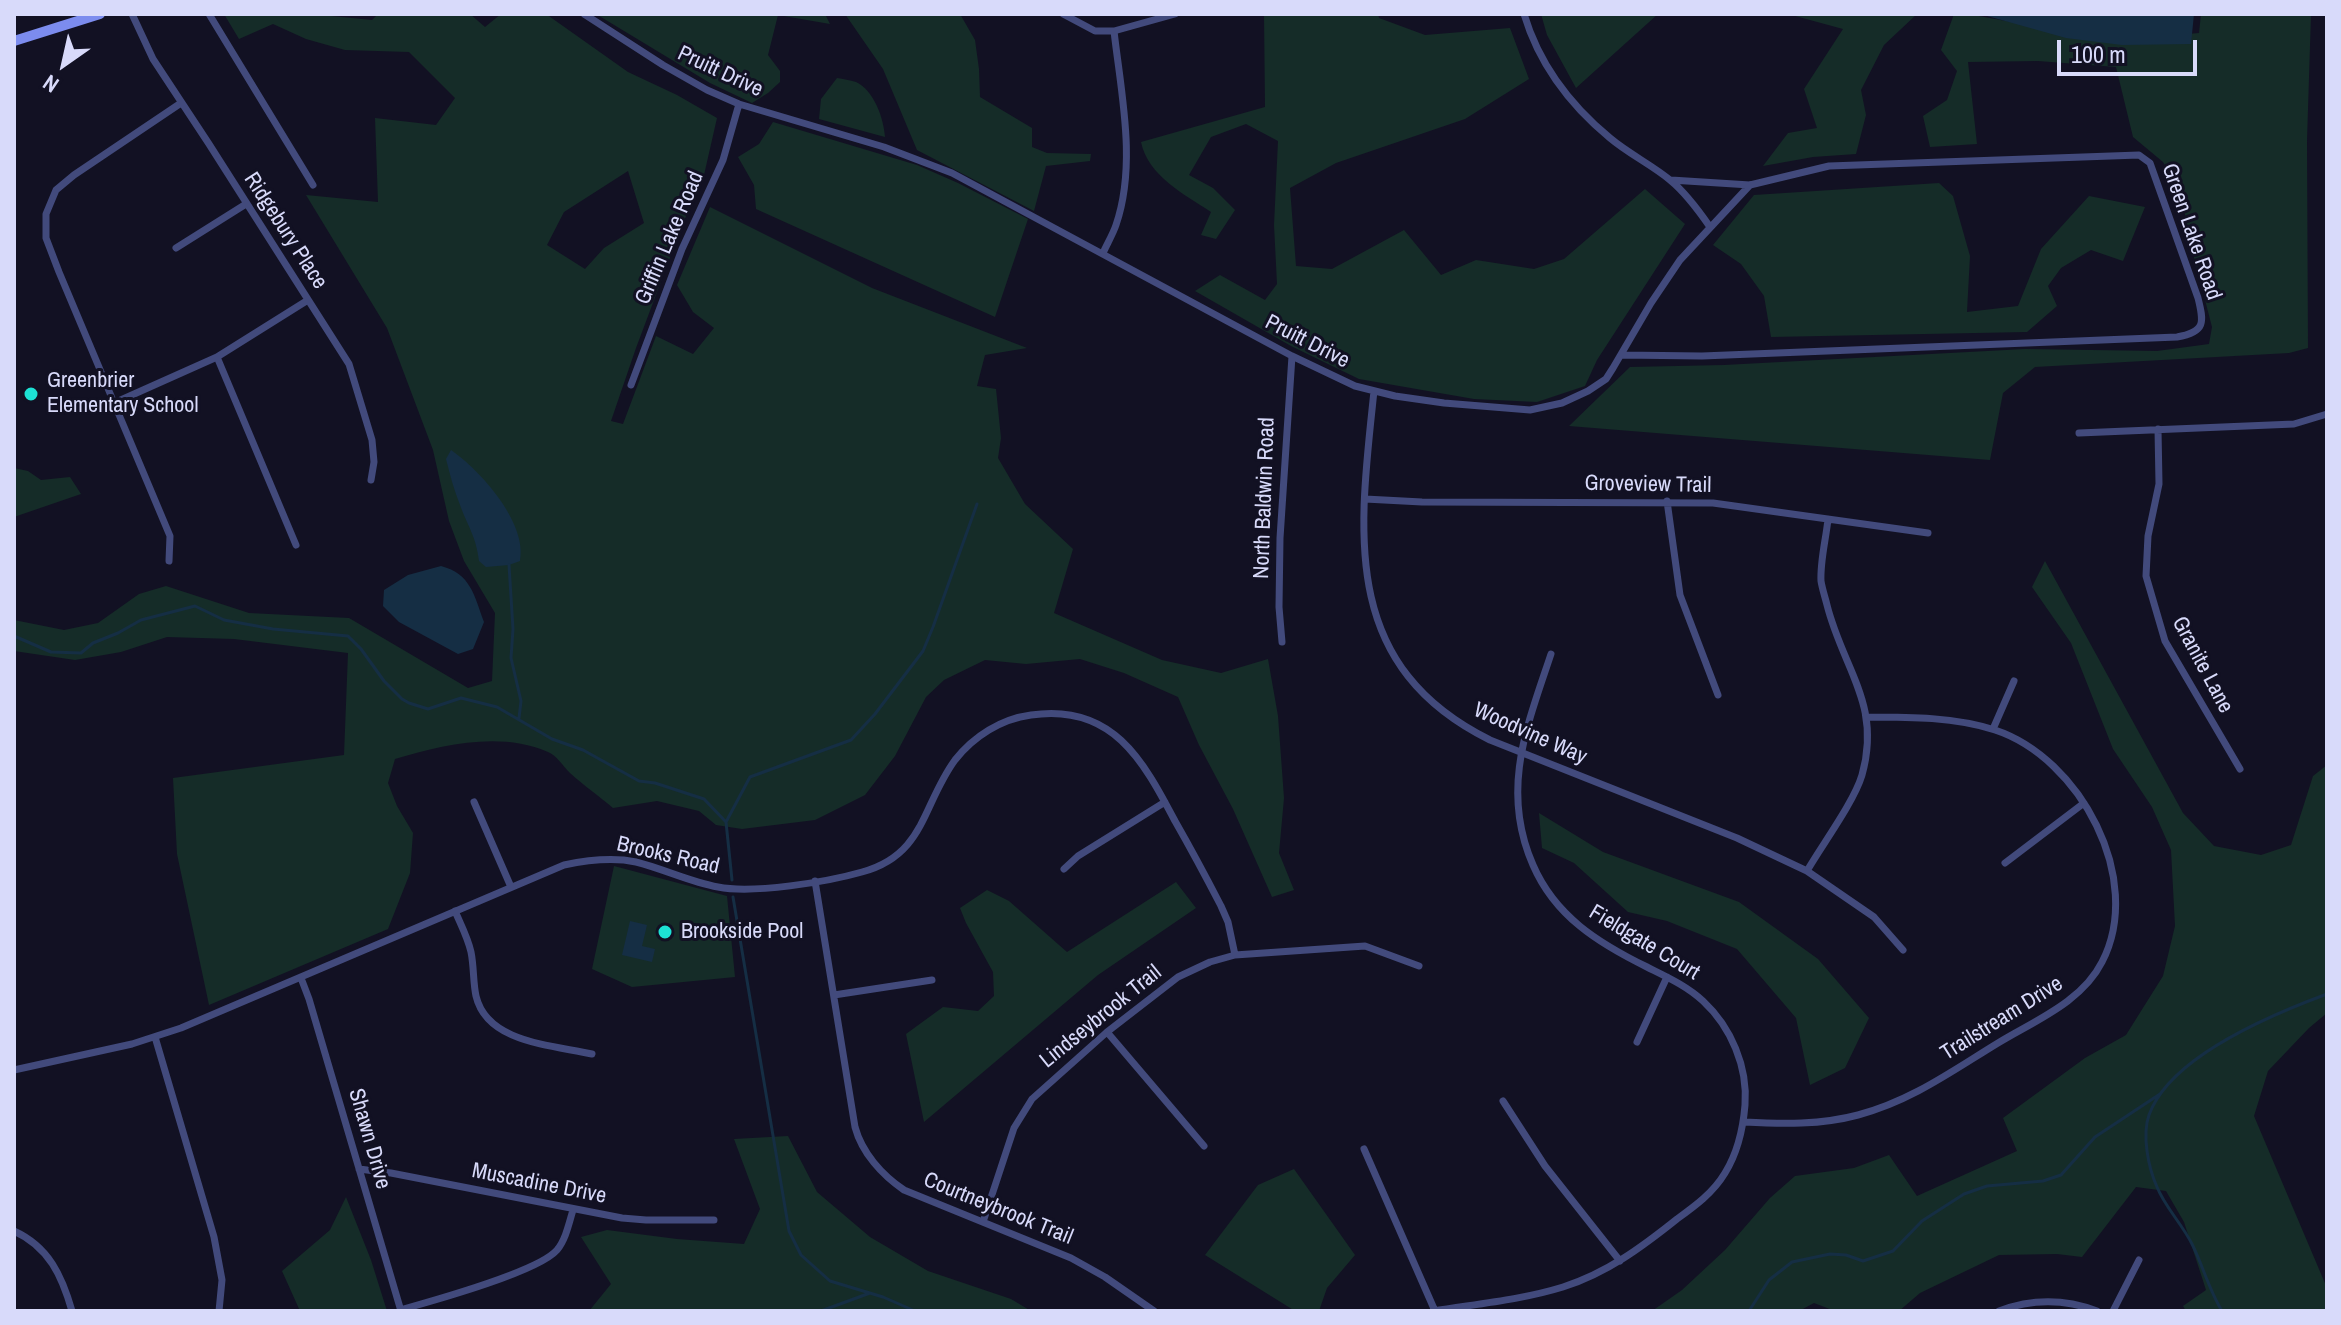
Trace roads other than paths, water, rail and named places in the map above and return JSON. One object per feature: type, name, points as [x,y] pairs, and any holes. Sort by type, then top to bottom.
[{"type":"street","points":[[14,41],[100,14]]},
{"type":"street","name":"Ridgebury Place","points":[[132,14],[153,59],[349,364],[372,440],[374,462],[371,480]]},
{"type":"street","points":[[209,14],[313,185]]},
{"type":"street","name":"Pruitt Drive","points":[[584,14],[707,90],[739,104],[884,147],[967,180],[1292,356],[1355,386],[1374,391],[1444,403],[1516,410],[1562,403],[1588,391],[1606,379],[1662,286],[1680,260],[1710,227]]},
{"type":"street","points":[[1063,14],[1095,31],[1114,31],[1175,14]]},
{"type":"street","points":[[1524,14],[1538,50],[1565,94],[1610,138],[1671,180],[1710,227],[1750,185]]},
{"type":"street","points":[[1103,253],[1116,225],[1123,194],[1125,161],[1114,31]]},
{"type":"street","points":[[169,561],[170,536],[46,238],[46,214],[56,190],[74,175],[181,103]]},
{"type":"street","name":"Griffin Lake Road","points":[[631,385],[682,249],[723,160],[739,104]]},
{"type":"street","name":"Green Lake Road","points":[[1622,355],[1702,356],[2177,337],[2194,333],[2201,326],[2198,298],[2162,195],[2150,163],[2139,155],[1829,166],[1750,185],[1671,180]]},
{"type":"street","points":[[176,248],[246,204]]},
{"type":"street","points":[[114,403],[217,357],[308,300]]},
{"type":"street","name":"North Baldwin Road","points":[[1282,642],[1280,538],[1292,356]]},
{"type":"street","points":[[217,357],[296,545]]},
{"type":"street","name":"Woodvine Way","points":[[1374,391],[1365,499],[1366,578],[1376,620],[1395,659],[1421,691],[1451,718],[1490,740],[1737,838],[1807,871],[1874,917],[1903,950]]},
{"type":"street","points":[[2079,433],[2294,424],[2327,414]]},
{"type":"street","name":"Granite Lane","points":[[2158,429],[2159,484],[2148,536],[2146,576],[2165,641],[2240,769]]},
{"type":"street","name":"Groveview Trail","points":[[1365,499],[1713,503],[1928,533]]},
{"type":"street","points":[[1667,501],[1680,595],[1718,695]]},
{"type":"street","points":[[1807,871],[1861,778],[1868,748],[1868,717],[1833,627],[1821,581],[1828,519]]},
{"type":"street","name":"Fieldgate Court","points":[[1434,1311],[1551,1290],[1620,1261],[1713,1190],[1734,1157],[1744,1122],[1745,1083],[1740,1060],[1718,1018],[1685,987],[1611,950],[1588,934],[1562,911],[1546,890],[1527,851],[1519,819],[1517,775],[1524,734],[1551,654]]},
{"type":"street","points":[[1993,729],[2014,681]]},
{"type":"street","name":"Brooks Road","points":[[14,1070],[155,1037],[213,1016],[564,865],[605,859],[638,863],[726,888],[762,888],[866,871],[896,857],[920,827],[948,771],[968,745],[989,730],[1023,716],[1046,713],[1088,720],[1107,729],[1133,751],[1165,802],[1221,906],[1235,955]]},
{"type":"street","name":"Trailstream Drive","points":[[1744,1122],[1792,1124],[1856,1116],[1890,1105],[1931,1086],[2080,991],[2109,948],[2115,915],[2113,876],[2098,826],[2072,784],[2044,758],[2016,739],[1993,729],[1954,721],[1868,717]]},
{"type":"street","points":[[474,802],[511,887]]},
{"type":"street","points":[[1064,869],[1078,856],[1165,802]]},
{"type":"street","points":[[2005,863],[2084,803]]},
{"type":"street","name":"Courtneybrook Trail","points":[[815,881],[855,1127],[866,1152],[887,1177],[904,1190],[1071,1258],[1154,1311]]},
{"type":"street","points":[[455,911],[471,951],[477,1000],[488,1021],[514,1037],[592,1054]]},
{"type":"street","name":"Lindseybrook Trail","points":[[983,1222],[1006,1147],[1022,1113],[1044,1086],[1178,977],[1210,962],[1235,955],[1365,946],[1419,966]]},
{"type":"street","points":[[1637,1042],[1667,977]]},
{"type":"street","name":"Shawn Drive","points":[[301,978],[400,1311]]},
{"type":"street","points":[[834,995],[932,980]]},
{"type":"street","points":[[1107,1032],[1204,1146]]},
{"type":"street","points":[[155,1037],[214,1237],[222,1280],[219,1311]]},
{"type":"street","points":[[1503,1101],[1545,1166],[1620,1261]]},
{"type":"street","points":[[1364,1149],[1434,1311]]},
{"type":"street","name":"Muscadine Drive","points":[[359,1169],[573,1210],[646,1220],[714,1220]]},
{"type":"street","points":[[400,1311],[544,1260],[557,1250],[573,1210]]},
{"type":"street","points":[[14,1231],[37,1245],[49,1257],[59,1273],[72,1311]]},
{"type":"street","points":[[2113,1311],[2139,1260]]},
{"type":"street","points":[[1999,1311],[2046,1301],[2075,1304],[2097,1311]]},
{"type":"water","points":[[1980,14],[2194,14],[2191,44],[2122,45],[2066,38]]},
{"type":"water","points":[[451,450],[488,484],[509,514],[521,546],[520,561],[486,567],[479,561],[446,459]]},
{"type":"water","points":[[441,566],[465,580],[484,622],[473,649],[458,654],[399,622],[383,606],[384,590],[408,575]]},
{"type":"water","points":[[630,921],[647,925],[642,946],[655,949],[652,962],[622,955]]},
{"type":"waterway","points":[[2252,14],[2262,14]]},
{"type":"waterway","points":[[732,880],[726,822],[750,777],[851,740],[875,714],[923,651],[977,504]]},
{"type":"waterway","points":[[509,565],[513,629],[511,658],[521,701],[519,718]]},
{"type":"waterway","points":[[14,636],[51,652],[81,653],[93,643],[141,620],[195,606],[224,620],[273,629],[348,636],[384,681],[409,703],[428,709],[461,698],[497,707],[552,739],[583,750],[639,781],[704,799],[726,822]]},
{"type":"waterway","points":[[733,897],[789,1231],[801,1255],[830,1281],[883,1297],[915,1311]]},
{"type":"waterway","points":[[2222,1311],[2192,1244],[2164,1202],[2154,1179],[2146,1141],[2149,1115],[2160,1094],[2200,1056],[2252,1026],[2327,994]]},
{"type":"waterway","points":[[1749,1311],[1769,1280],[1792,1262],[1830,1254],[1863,1261],[1893,1251],[1922,1221],[1964,1194],[1987,1186],[2043,1181],[2061,1175],[2095,1137],[2160,1094]]},
{"type":"waterway","points":[[821,1311],[870,1293]]},
{"type":"place","name":"Greenbrier Elementary School","points":[[31,394]]},
{"type":"place","name":"Brookside Pool","points":[[665,932]]}]
